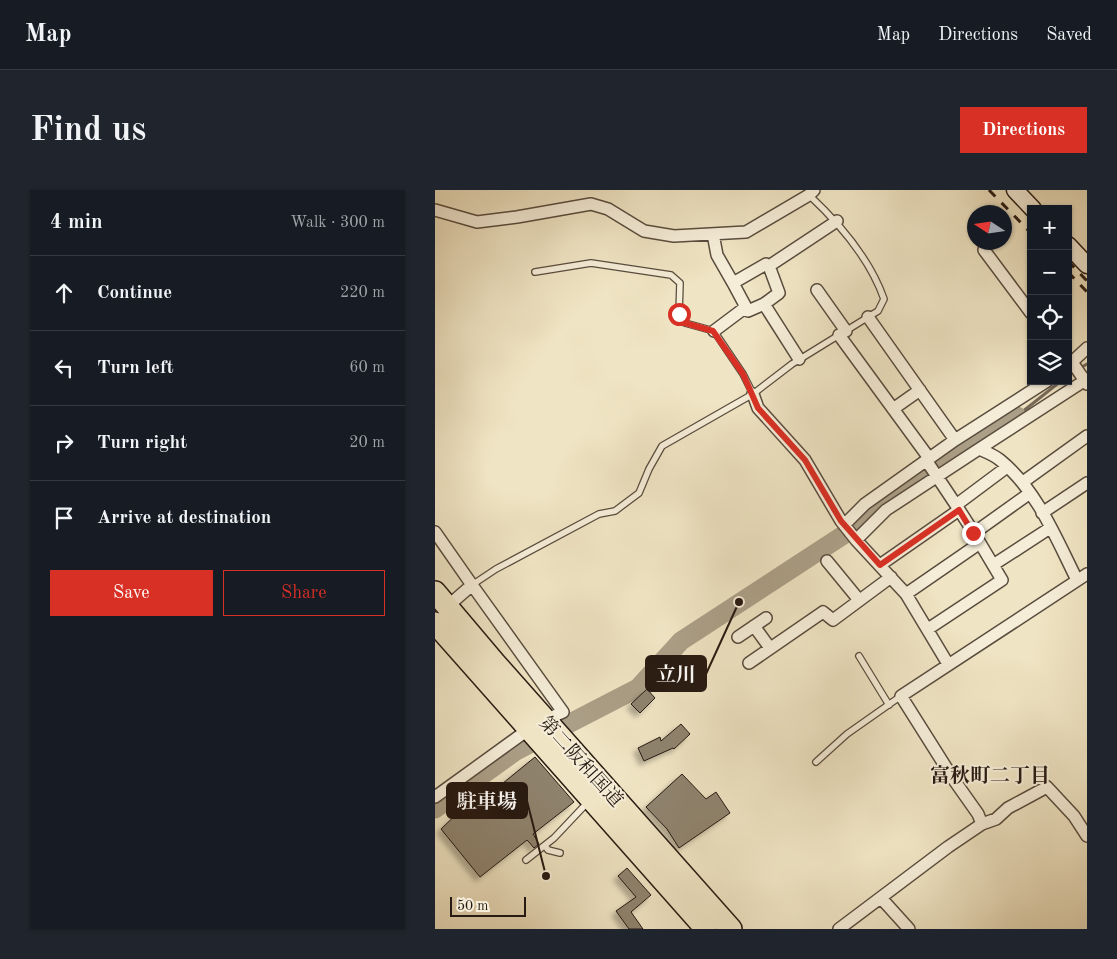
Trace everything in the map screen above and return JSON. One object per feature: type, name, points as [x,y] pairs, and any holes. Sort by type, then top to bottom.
[{"type":"highway","name":"第二阪和国道","points":[[439,605],[495,663],[591,798],[706,929]]},
{"type":"highway","name":"第二阪和国道","points":[[435,623],[543,731],[731,929]]},
{"type":"street","points":[[1015,190],[1029,205]]},
{"type":"street","points":[[435,210],[477,222],[517,218],[591,204],[608,209],[644,231],[674,236],[746,232],[810,192]]},
{"type":"street","points":[[733,283],[766,264],[769,266],[837,221]]},
{"type":"street","points":[[713,234],[717,255],[748,311],[764,304],[779,293],[769,266]]},
{"type":"street","points":[[1072,249],[1087,264]]},
{"type":"street","points":[[984,250],[1027,308]]},
{"type":"street","points":[[817,290],[977,538],[1002,580],[928,630]]},
{"type":"street","points":[[764,304],[799,359]]},
{"type":"street","points":[[713,331],[746,307]]},
{"type":"street","points":[[868,318],[955,440]]},
{"type":"street","points":[[1072,362],[1087,348]]},
{"type":"street","points":[[855,538],[886,510],[936,474],[1085,379],[1072,366]]},
{"type":"street","points":[[844,525],[865,504],[955,440],[1041,385]]},
{"type":"street","points":[[893,409],[920,390]]},
{"type":"street","points":[[753,394],[758,408],[805,460],[844,525],[906,594],[948,664]]},
{"type":"street","points":[[970,432],[979,447],[998,458],[1023,482],[1082,577],[901,696],[954,780],[979,814],[982,824]]},
{"type":"street","points":[[1023,482],[1087,436]]},
{"type":"street","points":[[880,565],[1007,467]]},
{"type":"street","points":[[1043,513],[1087,483]]},
{"type":"street","points":[[906,594],[1030,493]]},
{"type":"street","points":[[993,565],[1050,528]]},
{"type":"street","points":[[435,532],[563,712],[543,731],[435,797]]},
{"type":"street","points":[[827,561],[859,600]]},
{"type":"street","points":[[749,663],[823,612],[833,620],[891,576]]},
{"type":"street","points":[[439,605],[472,585]]},
{"type":"street","points":[[738,638],[766,618]]},
{"type":"street","points":[[754,626],[770,648]]},
{"type":"street","points":[[839,929],[948,847],[982,824],[996,819],[1008,808],[1047,787],[1074,816],[1087,836]]},
{"type":"street","points":[[881,898],[909,929]]},
{"type":"lane","points":[[472,585],[496,569],[599,514],[615,511],[639,493],[649,469],[662,446],[753,394],[799,359],[878,312],[884,299],[878,281],[837,221],[810,192]]},
{"type":"lane","points":[[535,272],[591,263],[671,275],[680,283],[679,314],[685,323],[713,331],[743,374],[753,394]]},
{"type":"lane","points":[[859,656],[889,705]]},
{"type":"lane","points":[[816,762],[847,734],[901,696]]},
{"type":"lane","points":[[526,860],[545,846],[591,798]]},
{"type":"lane","points":[[545,846],[548,850],[560,853]]},
{"type":"building","points":[[647,689],[655,698],[640,713],[631,704]]},
{"type":"building","points":[[681,724],[690,734],[674,749],[644,761],[638,748],[660,737],[661,741]]},
{"type":"building","points":[[535,757],[574,802],[533,834],[539,844],[534,848],[527,840],[480,877],[441,829],[465,806],[470,810]]},
{"type":"building","points":[[682,774],[706,799],[716,792],[730,813],[679,848],[667,829],[646,807]]},
{"type":"building","points":[[627,868],[651,895],[631,912],[643,929],[629,929],[616,911],[636,897],[618,876]]},
{"type":"waterway","points":[[1072,373],[1087,364]]},
{"type":"waterway","points":[[1017,416],[1056,385]]},
{"type":"waterway","points":[[435,809],[516,751],[638,688],[681,641],[848,532],[869,512],[963,448],[1017,416]]},
{"type":"railway","points":[[989,190],[1027,229]]},
{"type":"railway","points":[[1072,265],[1087,281]]},
{"type":"railway","points":[[1072,276],[1087,292]]},
{"type":"place","name":"立川","points":[[739,602]]},
{"type":"place","name":"駐車場","points":[[546,876]]},
{"type":"district","name":"富秋町二丁目","points":[[990,775]]},
{"type":"route","points":[[679,314],[685,323],[713,331],[743,374],[758,408],[805,460],[841,521],[880,565],[959,510],[973,533]]}]
